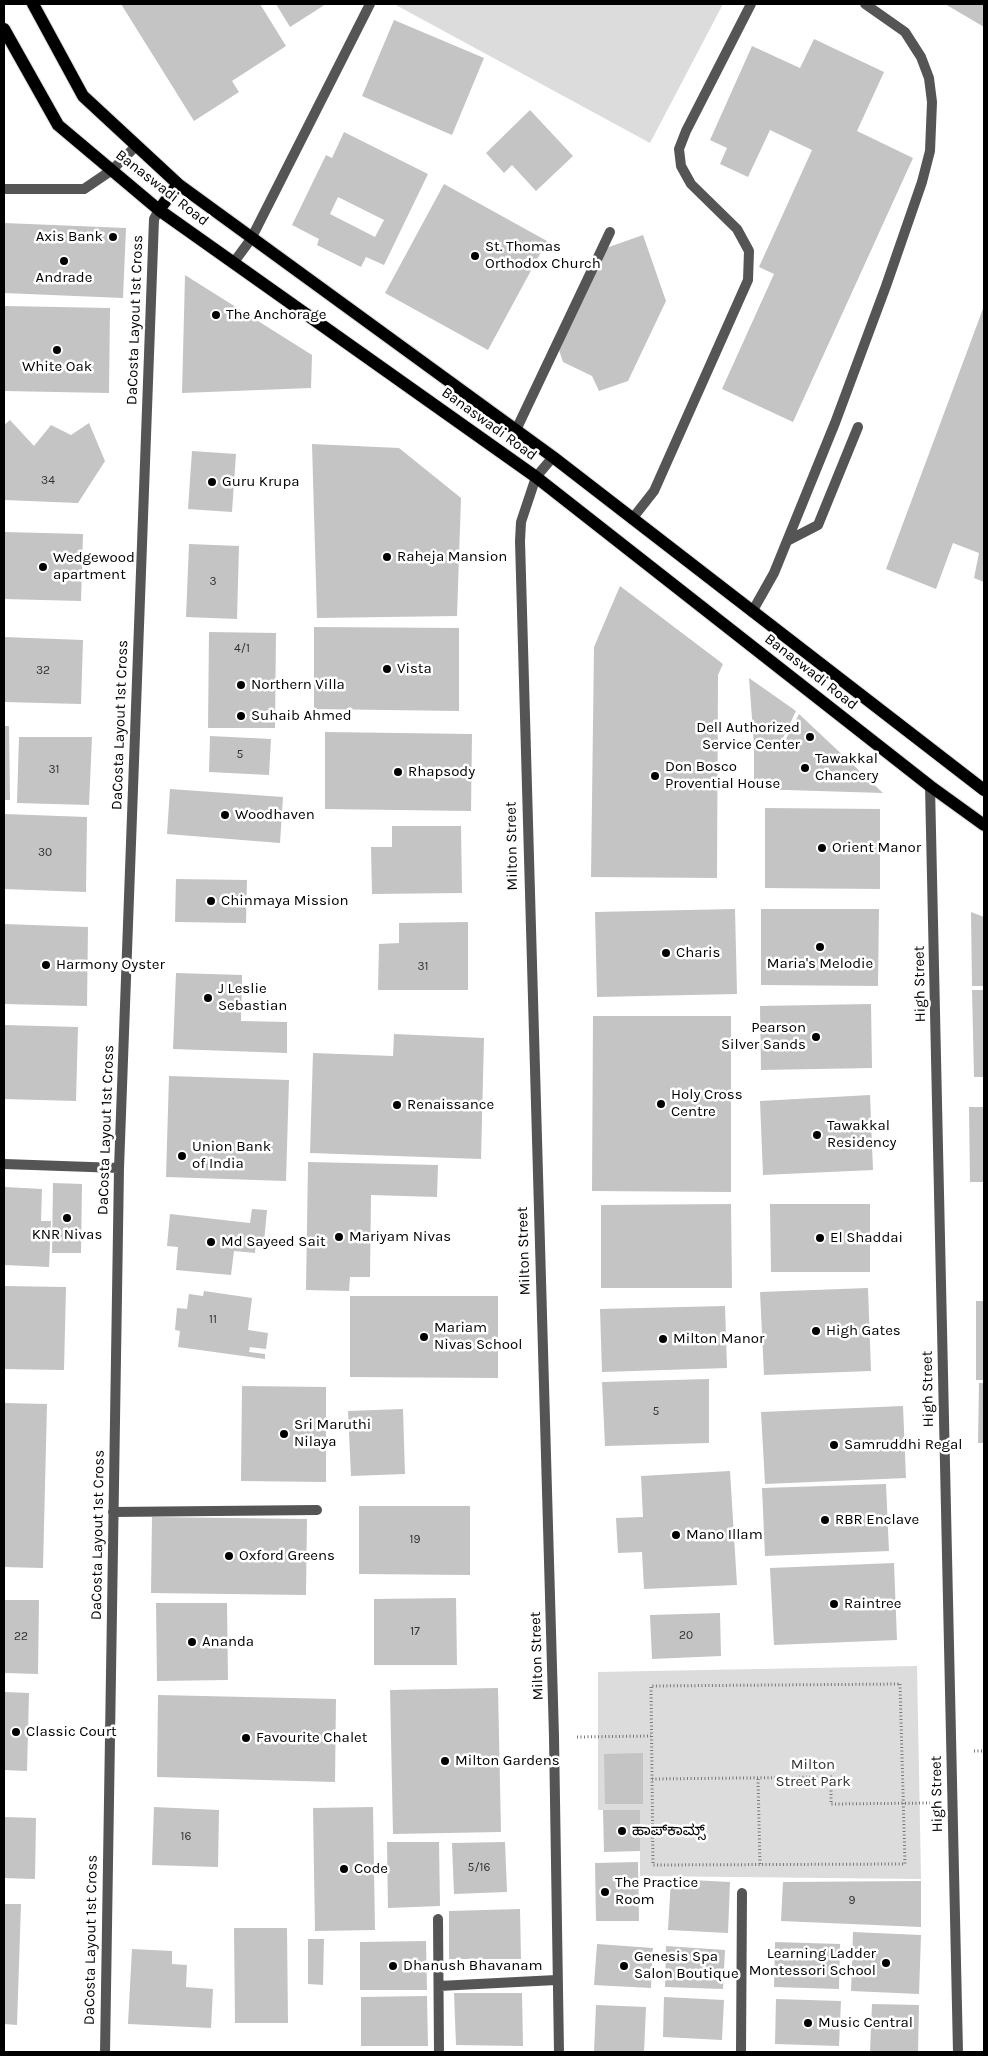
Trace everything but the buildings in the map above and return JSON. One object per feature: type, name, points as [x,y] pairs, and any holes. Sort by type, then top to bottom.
[{"type":"main road","name":"Banaswadi Road","points":[[33,4],[83,96],[178,184],[251,239],[553,457],[984,790]]},
{"type":"main road","name":"Banaswadi Road","points":[[4,29],[58,125],[159,210],[536,477],[930,786],[984,825]]},
{"type":"main road","points":[[159,210],[178,184]]},
{"type":"street","points":[[234,262],[251,239],[370,4]]},
{"type":"street","points":[[632,519],[654,491],[748,280],[749,251],[737,229],[691,184],[681,166],[679,149],[686,131],[751,4]]},
{"type":"street","points":[[752,612],[774,573],[835,423],[886,286],[930,151],[932,102],[929,78],[921,57],[905,32],[865,4]]},
{"type":"street","points":[[4,189],[84,189],[112,170],[136,145]]},
{"type":"street","name":"DaCosta Layout 1st Cross","points":[[105,2052],[119,1168],[154,219],[159,210]]},
{"type":"street","points":[[516,430],[610,232]]},
{"type":"street","points":[[787,540],[818,525],[858,427]]},
{"type":"street","name":"Milton Street","points":[[553,457],[536,477],[521,522],[520,541],[554,1737],[556,1980],[559,2052]]},
{"type":"street","name":"High Street","points":[[930,786],[958,2052]]},
{"type":"street","points":[[4,1164],[119,1168]]},
{"type":"street","points":[[113,1512],[317,1510]]},
{"type":"street","points":[[741,2052],[742,1893]]},
{"type":"street","points":[[438,1918],[439,2052]]},
{"type":"street","points":[[439,1986],[556,1980]]},
{"type":"path","points":[[900,1684],[905,1864],[653,1865],[652,1779],[651,1686],[900,1684]]},
{"type":"path","points":[[587,1737],[651,1736]]},
{"type":"path","points":[[652,1779],[831,1777],[831,1804],[925,1803]]},
{"type":"path","points":[[758,1779],[760,1864]]},
{"type":"green space","points":[[394,4],[723,4],[650,143]]},
{"type":"green space","name":"Milton Street Park","points":[[917,1666],[921,1879],[640,1876],[640,1810],[598,1810],[598,1672]]},
{"type":"place","name":"Axis Bank","points":[[113,237]]},
{"type":"place","name":"St. Thomas Orthodox Church","points":[[475,256]]},
{"type":"place","name":"Andrade","points":[[64,261]]},
{"type":"place","name":"The Anchorage","points":[[216,315]]},
{"type":"place","name":"White Oak","points":[[57,350]]},
{"type":"place","name":"Guru Krupa","points":[[212,482]]},
{"type":"place","name":"Raheja Mansion","points":[[387,557]]},
{"type":"place","name":"Wedgewood apartment","points":[[43,567]]},
{"type":"place","name":"Vista","points":[[387,669]]},
{"type":"place","name":"Northern Villa","points":[[241,685]]},
{"type":"place","name":"Suhaib Ahmed","points":[[241,716]]},
{"type":"place","name":"Dell Authorized Service Center","points":[[810,737]]},
{"type":"place","name":"Tawakkal Chancery","points":[[805,768]]},
{"type":"place","name":"Rhapsody","points":[[398,772]]},
{"type":"place","name":"Don Bosco Provential House","points":[[655,776]]},
{"type":"place","name":"Woodhaven","points":[[225,815]]},
{"type":"place","name":"Orient Manor","points":[[822,848]]},
{"type":"place","name":"Chinmaya Mission","points":[[211,901]]},
{"type":"place","name":"Maria's Melodie","points":[[820,947]]},
{"type":"place","name":"Charis","points":[[666,953]]},
{"type":"place","name":"Harmony Oyster","points":[[46,965]]},
{"type":"place","name":"J Leslie Sebastian","points":[[208,998]]},
{"type":"place","name":"Pearson Silver Sands","points":[[816,1037]]},
{"type":"place","name":"Holy Cross Centre","points":[[661,1104]]},
{"type":"place","name":"Renaissance","points":[[397,1105]]},
{"type":"place","name":"Tawakkal Residency","points":[[817,1135]]},
{"type":"place","name":"Union Bank of India","points":[[182,1156]]},
{"type":"place","name":"KNR Nivas","points":[[67,1218]]},
{"type":"place","name":"Mariyam Nivas","points":[[339,1237]]},
{"type":"place","name":"El Shaddai","points":[[820,1238]]},
{"type":"place","name":"Md Sayeed Sait","points":[[211,1242]]},
{"type":"place","name":"High Gates","points":[[816,1331]]},
{"type":"place","name":"Mariam Nivas School","points":[[424,1337]]},
{"type":"place","name":"Milton Manor","points":[[663,1339]]},
{"type":"place","name":"Sri Maruthi Nilaya","points":[[284,1434]]},
{"type":"place","name":"Samruddhi Regal","points":[[834,1445]]},
{"type":"place","name":"RBR Enclave","points":[[825,1520]]},
{"type":"place","name":"Mano Illam","points":[[676,1535]]},
{"type":"place","name":"Oxford Greens","points":[[229,1556]]},
{"type":"place","name":"Raintree","points":[[834,1604]]},
{"type":"place","name":"Ananda","points":[[192,1642]]},
{"type":"place","name":"Classic Court","points":[[16,1732]]},
{"type":"place","name":"Favourite Chalet","points":[[246,1738]]},
{"type":"place","name":"Milton Gardens","points":[[445,1761]]},
{"type":"place","name":"ಹಾಪ್‌ಕಾಮ್ಸ್","points":[[622,1831]]},
{"type":"place","name":"Code","points":[[344,1869]]},
{"type":"place","name":"The Practice Room","points":[[605,1892]]},
{"type":"place","name":"Learning Ladder Montessori School","points":[[886,1963]]},
{"type":"place","name":"Dhanush Bhavanam","points":[[393,1966]]},
{"type":"place","name":"Genesis Spa Salon Boutique","points":[[624,1966]]},
{"type":"place","name":"Music Central","points":[[808,2023]]}]
